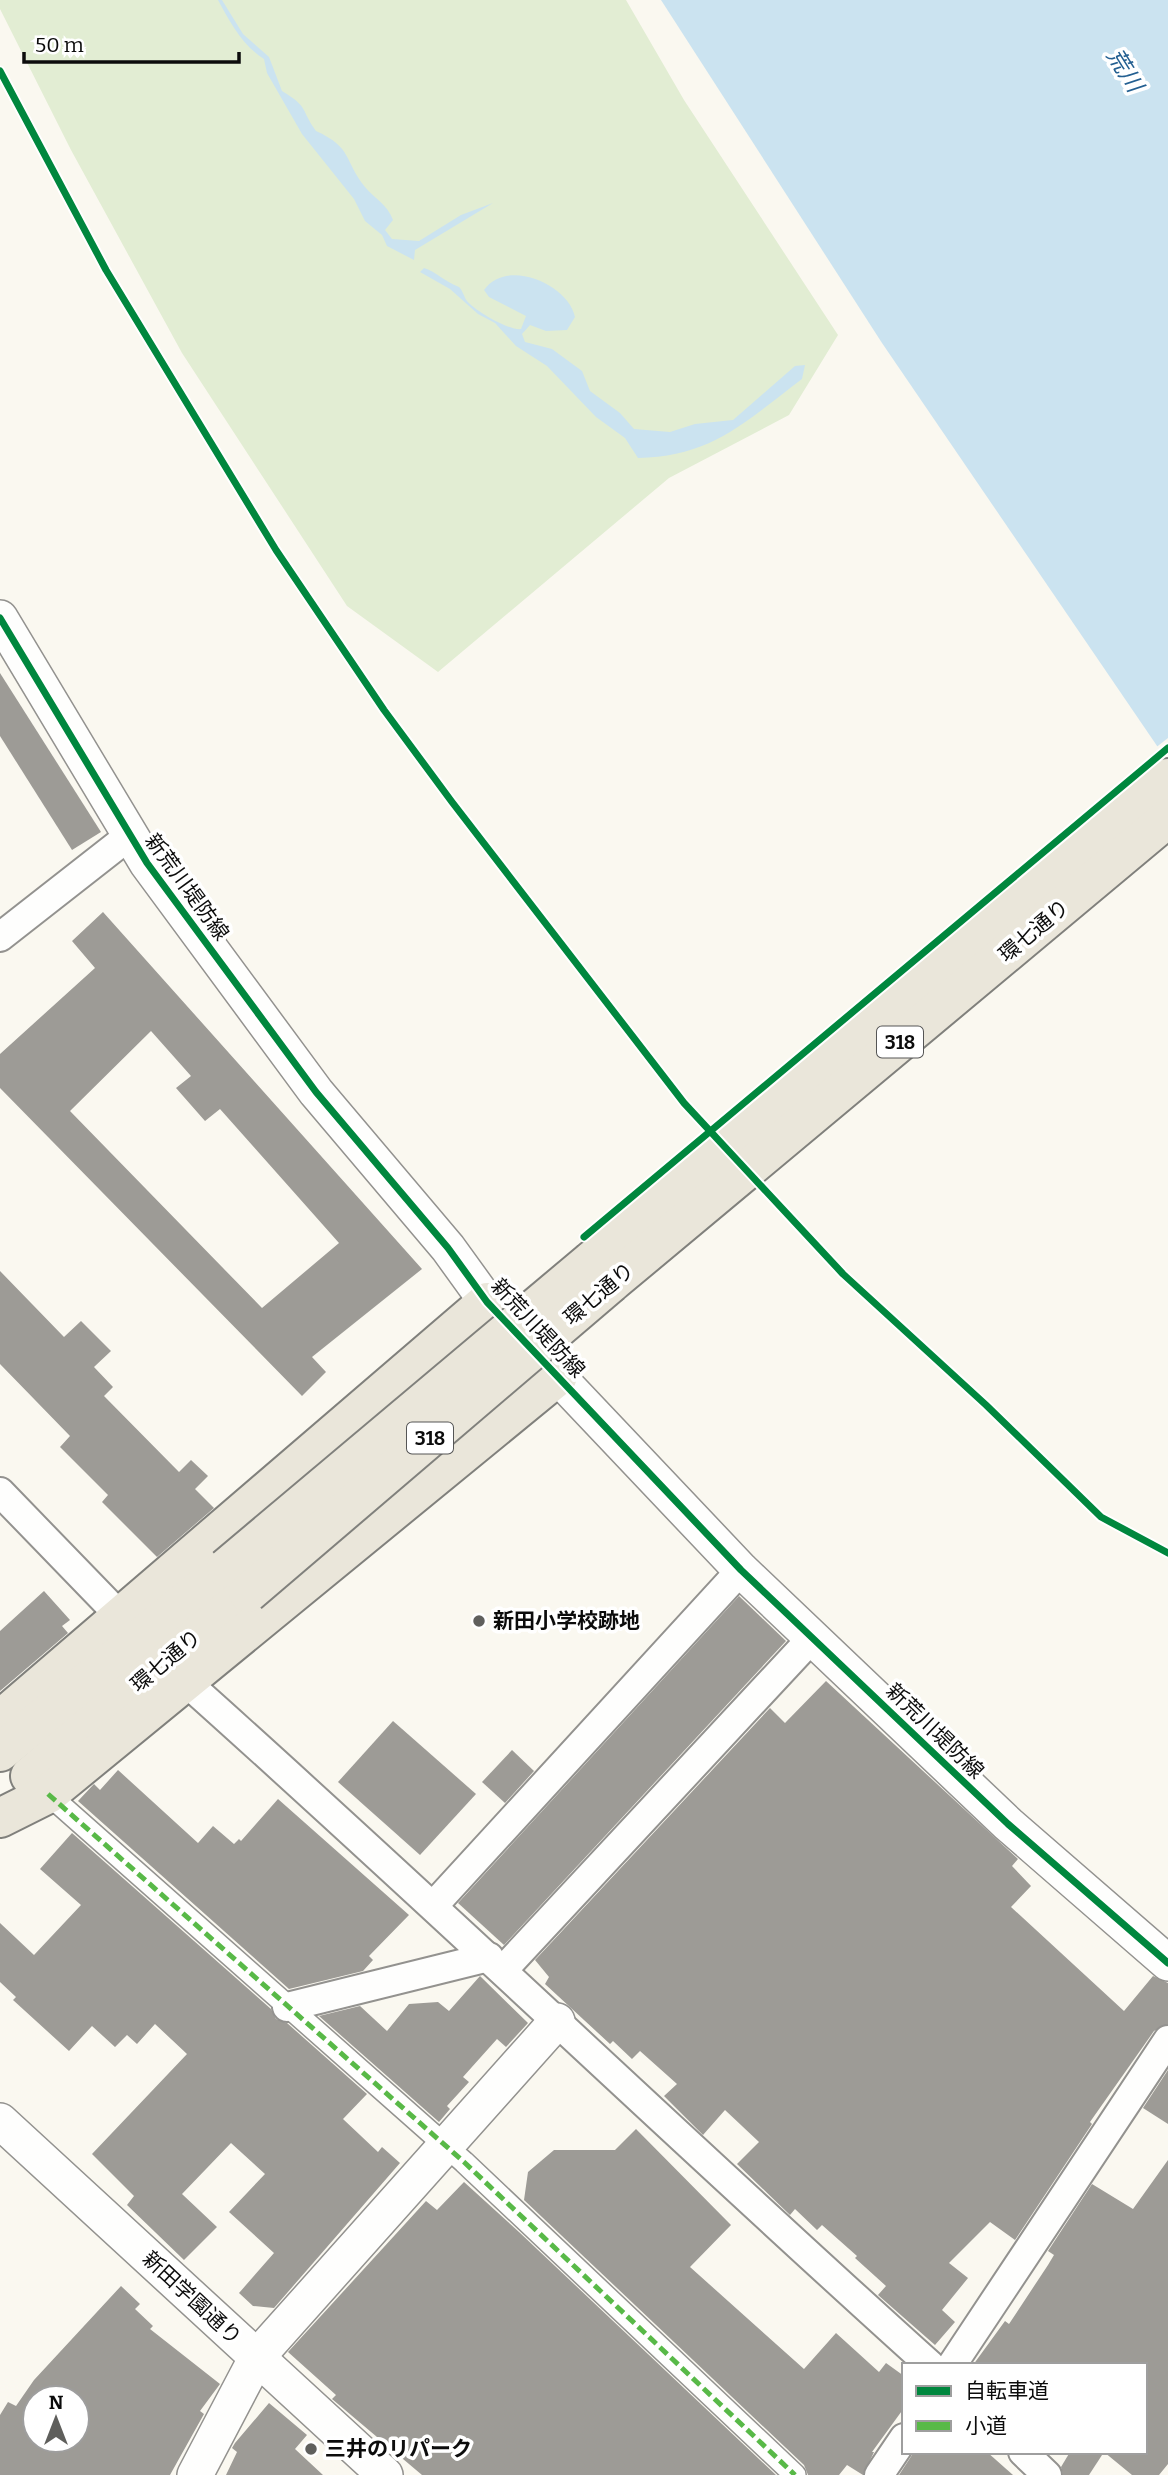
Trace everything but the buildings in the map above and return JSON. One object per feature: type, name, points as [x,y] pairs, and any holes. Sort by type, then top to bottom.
[{"type":"main road","name":"環七通り","points":[[0,1801],[237,1581],[612,1264],[1168,778]]},
{"type":"main road","name":"環七通り","points":[[612,1264],[1168,818]]},
{"type":"main road","points":[[0,1720],[487,1302]]},
{"type":"main road","points":[[0,1818],[48,1794],[558,1376]]},
{"type":"main road","name":"環七通り","points":[[0,1752],[237,1581]]},
{"type":"street","name":"新荒川堤防線","points":[[0,618],[129,836],[316,1092],[449,1248],[487,1302],[741,1570],[1008,1824],[1168,1963]]},
{"type":"street","points":[[0,937],[129,836]]},
{"type":"street","points":[[0,1492],[122,1618]]},
{"type":"street","points":[[434,1905],[741,1570]]},
{"type":"street","points":[[287,2007],[496,1963],[812,1638]]},
{"type":"street","points":[[186,1682],[434,1905],[928,2363]]},
{"type":"street","points":[[48,1794],[443,2145],[795,2475]]},
{"type":"street","points":[[195,2475],[257,2357],[443,2145],[557,2021]]},
{"type":"street","points":[[953,2363],[1168,2040]]},
{"type":"street","name":"新田学園通り","points":[[0,2121],[385,2475]]},
{"type":"street","points":[[879,2475],[902,2441]]},
{"type":"street","points":[[1025,2454],[1047,2475]]},
{"type":"green space","points":[[0,0],[626,0],[684,100],[838,335],[789,415],[669,478],[438,672],[347,606],[182,353],[71,150],[0,9]]},
{"type":"water","points":[[218,0],[222,0],[243,34],[269,57],[282,91],[301,105],[316,131],[342,149],[365,187],[388,210],[393,220],[385,230],[392,239],[419,241],[461,215],[493,203],[415,250],[414,260],[387,246],[382,235],[365,221],[354,199],[302,134],[267,73],[264,59],[243,40]]},
{"type":"water","name":"荒川","points":[[661,0],[1168,0],[1168,762],[882,343]]},
{"type":"water","points":[[424,268],[459,287],[467,301],[477,310],[516,329],[521,329],[526,316],[489,297],[484,290],[494,280],[507,276],[536,279],[550,286],[570,305],[575,317],[567,330],[546,331],[530,325],[522,334],[525,342],[552,349],[582,371],[590,391],[620,413],[634,429],[670,432],[695,424],[733,420],[795,366],[805,365],[802,379],[745,422],[708,444],[664,456],[638,458],[625,438],[596,417],[547,366],[516,346],[495,323],[478,314],[450,289],[420,272]]},
{"type":"pier","points":[[1168,738],[1168,765],[1154,749]]},
{"type":"marked path","points":[[48,1794],[464,2162],[795,2475]]},
{"type":"cycle path","points":[[0,71],[106,270],[276,550],[384,710],[684,1103],[843,1274],[986,1405],[1101,1517],[1168,1553]]},
{"type":"cycle path","points":[[0,618],[147,863],[316,1092],[448,1248],[487,1302],[741,1570],[1008,1824],[1168,1963]]},
{"type":"cycle path","points":[[584,1237],[1168,748]]},
{"type":"place","name":"新田小学校跡地","points":[[479,1621]]},
{"type":"place","name":"三井のリパーク","points":[[311,2449]]}]
